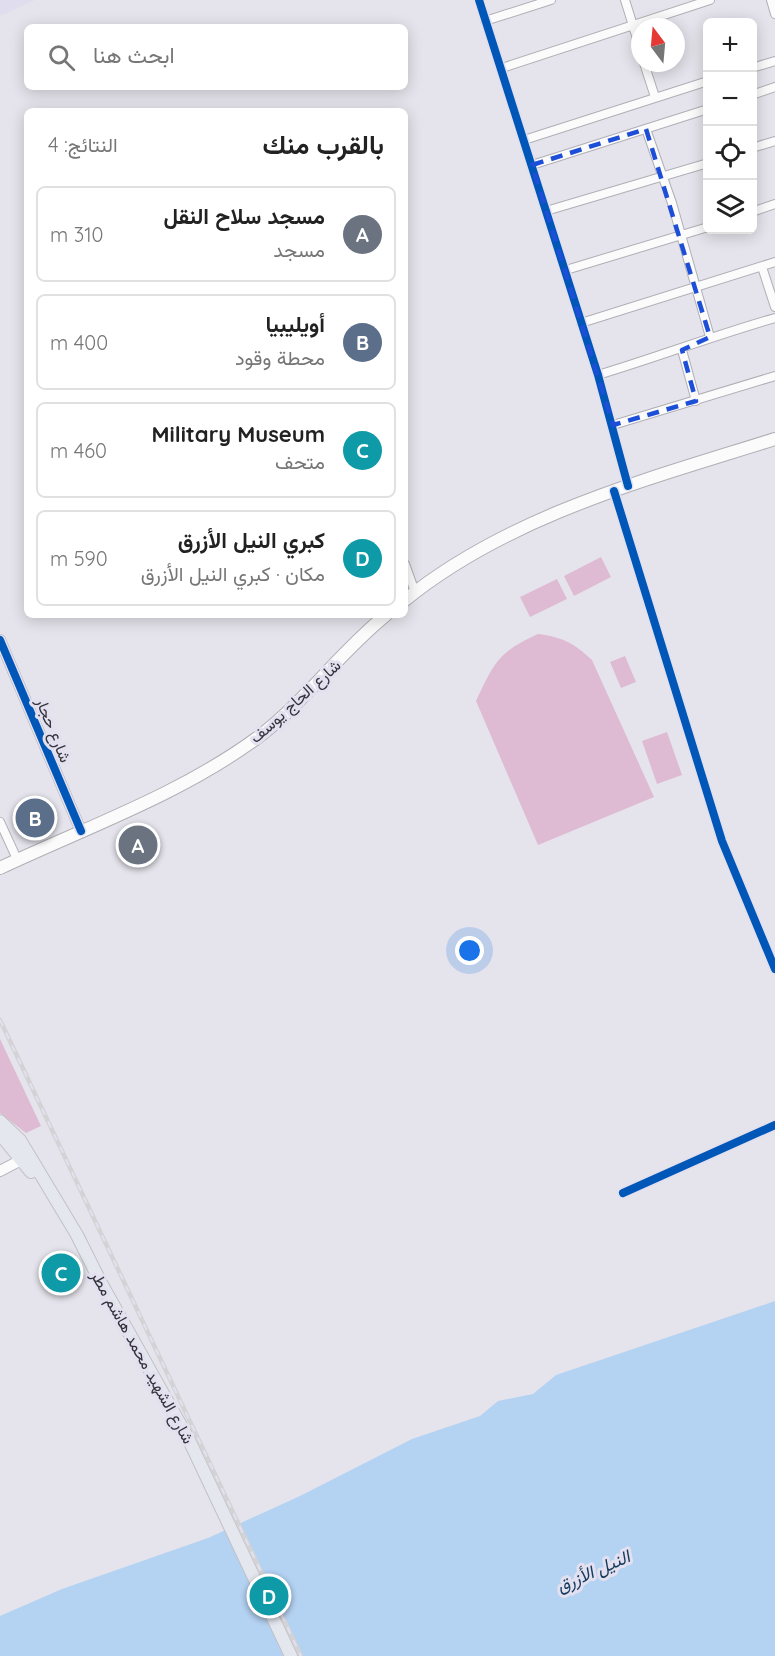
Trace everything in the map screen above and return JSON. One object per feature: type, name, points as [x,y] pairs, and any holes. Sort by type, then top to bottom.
[{"type":"main road","points":[[408,597],[470,556],[527,526],[628,486],[775,439]]},
{"type":"main road","name":"شارع الحاج يوسف","points":[[0,868],[163,796],[217,766],[259,736],[299,701],[383,618]]},
{"type":"main road","name":"شارع الشهيد محمد هاشم مطر","points":[[0,1121],[20,1140],[77,1235],[101,1283],[189,1440],[203,1475]]},
{"type":"main road","name":"شارع الشهيد محمد هاشم مطر","points":[[0,1134],[23,1160],[70,1236],[203,1475]]},
{"type":"main road","points":[[203,1475],[285,1656]]},
{"type":"main road","points":[[203,1475],[291,1656]]},
{"type":"street","points":[[479,0],[566,270],[613,425],[628,486]]},
{"type":"street","points":[[485,21],[551,0]]},
{"type":"street","points":[[625,0],[631,19]]},
{"type":"street","points":[[655,18],[710,0]]},
{"type":"street","points":[[771,0],[775,14]]},
{"type":"street","points":[[502,68],[631,26]]},
{"type":"street","points":[[757,67],[775,61]]},
{"type":"street","points":[[647,72],[655,97]]},
{"type":"street","points":[[524,140],[703,83]]},
{"type":"street","points":[[757,94],[775,87]]},
{"type":"street","points":[[532,165],[703,111]]},
{"type":"street","points":[[646,129],[663,177],[710,337]]},
{"type":"street","points":[[757,147],[775,141]]},
{"type":"street","points":[[546,211],[703,165]]},
{"type":"street","points":[[757,211],[775,204]]},
{"type":"street","points":[[566,270],[703,229]]},
{"type":"street","points":[[581,323],[775,262]]},
{"type":"street","points":[[762,267],[775,307]]},
{"type":"street","points":[[598,375],[682,350],[710,337],[775,318]]},
{"type":"street","points":[[682,350],[696,401]]},
{"type":"street","points":[[613,425],[775,376]]},
{"type":"street","points":[[614,491],[722,841],[775,969]]},
{"type":"street","points":[[408,572],[415,591]]},
{"type":"street","name":"شارع حجار","points":[[0,640],[81,831]]},
{"type":"street","points":[[0,822],[17,860]]},
{"type":"street","points":[[623,1193],[775,1125]]},
{"type":"street","points":[[0,1171],[23,1160]]},
{"type":"highlighted area","points":[[646,129],[710,337],[682,350],[696,401],[613,425],[532,165]]},
{"type":"shaded area","points":[[0,0],[35,0],[0,16]]},
{"type":"shaded area","points":[[601,557],[611,577],[574,596],[564,576]]},
{"type":"shaded area","points":[[557,579],[567,599],[530,617],[520,597]]},
{"type":"shaded area","points":[[538,634],[567,642],[592,660],[654,797],[538,845],[476,701],[499,660],[514,647]]},
{"type":"shaded area","points":[[625,656],[636,682],[621,688],[610,662]]},
{"type":"shaded area","points":[[667,732],[682,775],[657,784],[642,741]]},
{"type":"shaded area","points":[[0,1039],[41,1126],[26,1133],[0,1113]]},
{"type":"water","name":"النيل الأزرق","points":[[775,1301],[775,1656],[0,1656],[0,1616],[62,1589],[208,1538],[300,1496],[412,1439],[480,1416],[498,1401],[533,1394],[556,1375]]},
{"type":"railway","points":[[0,1020],[301,1656]]},
{"type":"cycle path","points":[[479,0],[598,375],[628,486]]},
{"type":"cycle path","points":[[614,491],[722,841],[775,969]]},
{"type":"cycle path","points":[[0,640],[81,831]]},
{"type":"cycle path","points":[[623,1193],[775,1125]]},
{"type":"place","name":"أويليبيا","points":[[35,818]]},
{"type":"place","name":"مسجد سلاح النقل","points":[[138,845]]},
{"type":"place","name":"Military Museum","points":[[61,1273]]},
{"type":"place","name":"كبري النيل الأزرق","points":[[269,1596]]}]
